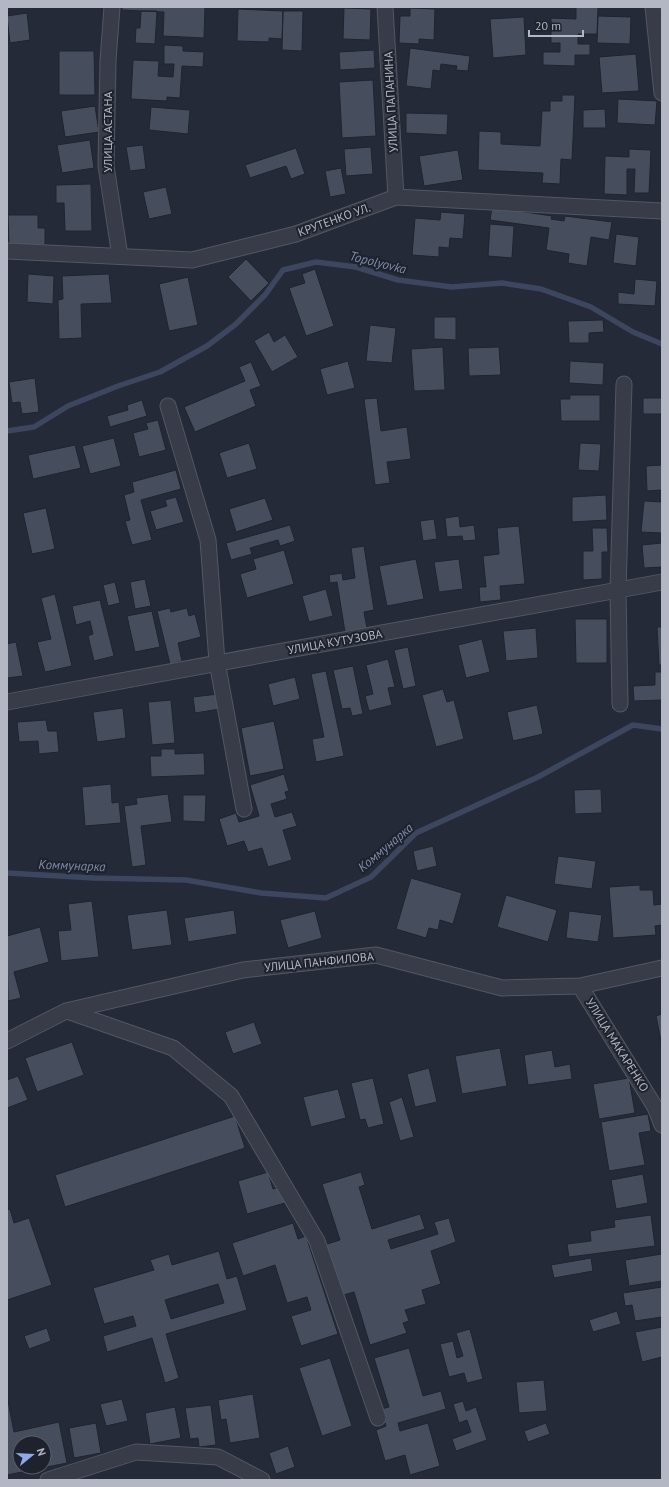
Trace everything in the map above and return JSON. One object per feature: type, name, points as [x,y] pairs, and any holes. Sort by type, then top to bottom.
[{"type":"street","name":"УЛИЦА АСТАНА","points":[[112,7],[108,61],[106,166],[120,256]]},
{"type":"street","name":"УЛИЦА ПАПАНИНА","points":[[385,7],[396,197]]},
{"type":"street","points":[[654,7],[662,93]]},
{"type":"street","name":"КРУТЕНКО УЛ.","points":[[7,251],[192,260],[296,234],[396,197],[662,211]]},
{"type":"street","points":[[662,201],[662,211]]},
{"type":"street","points":[[620,704],[618,590],[624,384]]},
{"type":"street","points":[[168,406],[208,540],[217,662],[244,809]]},
{"type":"street","name":"УЛИЦА КУТУЗОВА","points":[[7,702],[217,662],[298,649],[662,582]]},
{"type":"street","name":"УЛИЦА ПАНФИЛОВА","points":[[7,1041],[66,1011],[243,970],[376,955],[502,988],[580,986],[662,968]]},
{"type":"street","name":"УЛИЦА МАКАРЕНКО","points":[[580,986],[655,1107],[662,1126]]},
{"type":"street","points":[[66,1011],[173,1048],[231,1096],[317,1241],[378,1418]]},
{"type":"street","points":[[48,1480],[136,1452],[218,1457],[262,1480]]},
{"type":"building","points":[[122,7],[205,7],[204,38],[163,36],[164,12],[122,10]]},
{"type":"building","points":[[576,7],[598,7],[597,34],[578,34],[578,44],[590,44],[590,55],[575,55],[575,66],[543,65],[543,52],[560,52],[560,43],[551,43],[551,18],[576,19]]},
{"type":"building","points":[[344,8],[371,9],[370,40],[343,39]]},
{"type":"building","points":[[410,8],[435,9],[434,40],[419,39],[419,44],[399,43],[400,16],[410,16]]},
{"type":"building","points":[[238,9],[283,11],[282,39],[269,38],[269,42],[237,41]]},
{"type":"building","points":[[141,11],[157,11],[155,44],[135,43],[136,28],[140,28]]},
{"type":"building","points":[[283,11],[303,11],[302,51],[282,50]]},
{"type":"building","points":[[27,13],[30,40],[10,43],[7,16]]},
{"type":"building","points":[[598,16],[631,17],[630,44],[597,43]]},
{"type":"building","points":[[524,17],[526,55],[493,58],[490,19]]},
{"type":"building","points":[[164,45],[183,46],[183,51],[204,52],[203,67],[182,66],[180,98],[167,97],[167,101],[131,99],[133,60],[159,61],[158,76],[173,77],[174,64],[164,64]]},
{"type":"building","points":[[410,48],[470,56],[468,71],[456,70],[457,66],[441,64],[440,71],[433,70],[431,89],[406,86]]},
{"type":"building","points":[[374,50],[375,68],[340,70],[339,52]]},
{"type":"building","points":[[59,51],[94,51],[95,95],[59,95]]},
{"type":"building","points":[[636,54],[639,91],[602,93],[599,57]]},
{"type":"building","points":[[373,80],[376,136],[342,138],[339,82]]},
{"type":"building","points":[[562,95],[575,95],[572,160],[561,159],[560,184],[542,183],[543,173],[478,170],[479,131],[501,132],[501,144],[540,146],[542,111],[550,111],[550,101],[562,101]]},
{"type":"building","points":[[618,99],[657,101],[655,125],[617,123]]},
{"type":"building","points":[[95,106],[99,132],[65,137],[61,111]]},
{"type":"building","points":[[151,107],[190,110],[188,134],[149,130]]},
{"type":"building","points":[[605,109],[606,128],[583,128],[583,110]]},
{"type":"building","points":[[406,113],[448,114],[447,135],[406,133]]},
{"type":"building","points":[[90,140],[94,168],[62,173],[57,145]]},
{"type":"building","points":[[143,145],[146,169],[130,171],[126,147]]},
{"type":"building","points":[[371,147],[373,174],[346,176],[344,149]]},
{"type":"building","points":[[296,148],[305,174],[291,179],[286,166],[250,178],[245,165]]},
{"type":"building","points":[[629,149],[651,150],[649,193],[634,193],[635,169],[627,169],[627,195],[604,194],[605,156],[629,157]]},
{"type":"building","points":[[458,150],[463,180],[424,186],[419,156]]},
{"type":"building","points":[[341,168],[346,194],[330,197],[325,171]]},
{"type":"building","points":[[91,184],[92,231],[65,231],[64,203],[56,203],[56,185]]},
{"type":"building","points":[[166,187],[172,214],[149,219],[143,192]]},
{"type":"building","points":[[492,207],[552,216],[551,219],[564,221],[565,216],[612,222],[609,240],[591,237],[587,266],[568,263],[569,254],[546,250],[549,228],[490,220]]},
{"type":"building","points":[[441,212],[465,214],[463,239],[450,238],[449,248],[439,247],[439,257],[412,255],[415,218],[440,220]]},
{"type":"building","points":[[8,215],[38,215],[38,228],[45,228],[45,245],[9,245]]},
{"type":"building","points":[[490,224],[514,226],[512,258],[488,256]]},
{"type":"building","points":[[616,234],[639,237],[636,266],[613,263]]},
{"type":"building","points":[[246,259],[269,283],[251,301],[228,277]]},
{"type":"building","points":[[315,269],[334,326],[306,336],[289,288],[305,283],[302,274]]},
{"type":"building","points":[[28,274],[54,276],[53,304],[27,302]]},
{"type":"building","points":[[109,274],[112,303],[81,304],[82,338],[59,339],[58,300],[63,299],[62,276]]},
{"type":"building","points":[[188,277],[198,325],[169,331],[159,284]]},
{"type":"building","points":[[635,279],[657,281],[655,306],[618,304],[618,292],[634,294]]},
{"type":"building","points":[[434,317],[456,317],[456,340],[434,339]]},
{"type":"building","points":[[603,320],[604,332],[589,333],[589,343],[569,343],[568,321]]},
{"type":"building","points":[[370,325],[396,328],[392,363],[366,361]]},
{"type":"building","points":[[269,332],[274,342],[285,335],[298,357],[272,372],[254,341]]},
{"type":"building","points":[[443,347],[445,390],[414,391],[411,349]]},
{"type":"building","points":[[499,347],[501,375],[469,376],[468,348]]},
{"type":"building","points":[[348,361],[355,388],[327,395],[320,369]]},
{"type":"building","points":[[570,361],[604,363],[603,385],[569,383]]},
{"type":"building","points":[[251,362],[261,386],[250,390],[256,406],[195,432],[184,407],[245,381],[239,367]]},
{"type":"building","points":[[35,378],[39,412],[22,414],[20,402],[12,403],[9,382]]},
{"type":"building","points":[[570,395],[600,395],[600,421],[561,421],[560,399],[570,399]]},
{"type":"building","points":[[377,398],[381,431],[407,427],[411,459],[387,462],[390,483],[375,485],[364,399]]},
{"type":"building","points":[[643,398],[662,398],[662,414],[643,414]]},
{"type":"building","points":[[142,400],[147,416],[110,427],[107,416],[128,410],[127,405]]},
{"type":"building","points":[[158,420],[166,450],[139,457],[133,433],[148,429],[146,423]]},
{"type":"building","points":[[114,438],[121,466],[90,474],[82,446]]},
{"type":"building","points":[[249,443],[257,469],[227,478],[219,453]]},
{"type":"building","points":[[580,443],[601,444],[599,471],[578,470]]},
{"type":"building","points":[[75,445],[81,468],[33,479],[28,455]]},
{"type":"building","points":[[662,465],[662,490],[647,491],[646,466]]},
{"type":"building","points":[[176,470],[181,489],[141,500],[152,540],[132,545],[125,521],[130,520],[124,495],[134,492],[132,482]]},
{"type":"building","points":[[606,495],[607,520],[572,522],[572,497]]},
{"type":"building","points":[[176,497],[184,522],[156,530],[150,511],[167,506],[165,500]]},
{"type":"building","points":[[265,498],[273,520],[236,532],[229,509]]},
{"type":"building","points":[[644,501],[662,502],[662,533],[641,532]]},
{"type":"building","points":[[46,508],[55,549],[32,554],[23,513]]},
{"type":"building","points":[[459,516],[460,527],[474,525],[476,540],[463,541],[462,536],[447,537],[445,518]]},
{"type":"building","points":[[434,519],[437,539],[423,541],[420,521]]},
{"type":"building","points":[[290,525],[295,541],[280,546],[278,540],[250,548],[252,554],[231,560],[226,543]]},
{"type":"building","points":[[519,526],[525,584],[500,586],[501,600],[480,602],[479,587],[486,587],[483,556],[499,554],[497,528]]},
{"type":"building","points":[[592,528],[607,528],[608,552],[602,552],[602,579],[583,580],[583,551],[593,551]]},
{"type":"building","points":[[662,543],[662,567],[644,568],[642,545]]},
{"type":"building","points":[[364,546],[374,610],[364,612],[367,628],[345,632],[337,582],[330,583],[329,575],[342,573],[343,580],[355,578],[351,548]]},
{"type":"building","points":[[284,550],[294,584],[247,598],[240,574],[256,569],[253,559]]},
{"type":"building","points":[[416,559],[424,599],[387,606],[379,566]]},
{"type":"building","points":[[459,559],[463,589],[439,592],[434,562]]},
{"type":"building","points":[[145,579],[151,606],[135,609],[130,582]]},
{"type":"building","points":[[115,582],[120,603],[108,606],[103,585]]},
{"type":"building","points":[[326,589],[333,616],[309,622],[302,596]]},
{"type":"building","points":[[55,594],[72,666],[45,672],[37,642],[51,639],[41,598]]},
{"type":"building","points":[[100,600],[114,656],[94,661],[88,636],[93,634],[90,621],[76,625],[72,606]]},
{"type":"building","points":[[170,608],[171,612],[187,608],[189,616],[195,614],[201,637],[178,643],[182,661],[170,664],[157,611]]},
{"type":"building","points":[[152,611],[160,647],[135,652],[127,616]]},
{"type":"building","points":[[575,619],[607,619],[607,663],[576,663]]},
{"type":"building","points":[[657,627],[662,627],[662,665],[659,665]]},
{"type":"building","points":[[536,628],[538,658],[506,661],[503,631]]},
{"type":"building","points":[[482,639],[490,672],[466,678],[458,645]]},
{"type":"building","points":[[16,642],[23,676],[7,678],[7,644]]},
{"type":"building","points":[[408,647],[416,686],[403,689],[394,650]]},
{"type":"building","points":[[388,659],[395,687],[388,688],[392,705],[369,711],[365,696],[373,694],[366,665]]},
{"type":"building","points":[[353,666],[363,714],[352,716],[350,708],[342,709],[333,670]]},
{"type":"building","points":[[326,671],[344,756],[316,762],[312,739],[324,737],[311,674]]},
{"type":"building","points":[[655,672],[662,672],[662,700],[634,701],[633,686],[655,685]]},
{"type":"building","points":[[295,677],[300,699],[273,706],[268,684]]},
{"type":"building","points":[[443,689],[447,702],[454,700],[464,739],[436,747],[422,695]]},
{"type":"building","points":[[218,694],[220,709],[195,713],[193,697]]},
{"type":"building","points":[[171,700],[175,743],[152,745],[148,702]]},
{"type":"building","points":[[537,705],[543,734],[513,741],[507,712]]},
{"type":"building","points":[[123,708],[126,738],[97,742],[93,712]]},
{"type":"building","points":[[46,720],[48,731],[57,731],[59,752],[39,754],[38,741],[19,742],[17,722]]},
{"type":"building","points":[[274,721],[284,769],[250,776],[241,728]]},
{"type":"building","points":[[161,749],[175,749],[175,754],[204,753],[205,775],[151,777],[150,756],[161,756]]},
{"type":"building","points":[[284,774],[289,791],[285,792],[287,799],[271,804],[275,817],[292,812],[297,826],[283,830],[292,860],[268,867],[262,848],[248,852],[244,841],[227,846],[219,819],[236,813],[239,822],[259,816],[250,785]]},
{"type":"building","points":[[111,784],[112,803],[119,802],[121,823],[85,826],[82,787]]},
{"type":"building","points":[[601,789],[602,813],[575,814],[574,790]]},
{"type":"building","points":[[168,794],[172,822],[141,826],[146,865],[132,867],[124,806],[137,804],[136,798]]},
{"type":"building","points":[[183,795],[206,795],[205,822],[183,821]]},
{"type":"building","points":[[433,846],[437,866],[417,871],[413,851]]},
{"type":"building","points":[[558,856],[596,861],[592,889],[554,884]]},
{"type":"building","points":[[411,878],[462,893],[453,924],[440,920],[438,930],[429,928],[426,938],[396,929]]},
{"type":"building","points":[[640,885],[640,890],[653,890],[654,905],[662,904],[662,925],[655,926],[656,935],[613,938],[609,887]]},
{"type":"building","points":[[506,895],[557,910],[548,942],[497,927]]},
{"type":"building","points":[[92,901],[99,957],[61,961],[58,931],[71,930],[68,904]]},
{"type":"building","points":[[167,910],[172,945],[132,950],[127,915]]},
{"type":"building","points":[[234,910],[237,934],[188,942],[184,918]]},
{"type":"building","points":[[315,911],[322,938],[288,948],[280,920]]},
{"type":"building","points":[[569,911],[602,915],[598,942],[566,938]]},
{"type":"building","points":[[40,927],[49,962],[14,972],[21,998],[8,1001],[7,936]]},
{"type":"building","points":[[662,1014],[662,1046],[656,1016]]},
{"type":"building","points":[[254,1022],[262,1044],[233,1054],[225,1032]]},
{"type":"building","points":[[72,1042],[84,1075],[37,1092],[25,1058]]},
{"type":"building","points":[[500,1048],[507,1086],[462,1094],[455,1056]]},
{"type":"building","points":[[552,1050],[555,1067],[570,1064],[572,1079],[528,1085],[524,1055]]},
{"type":"building","points":[[429,1068],[437,1102],[415,1107],[407,1074]]},
{"type":"building","points":[[18,1076],[28,1100],[7,1108],[7,1080]]},
{"type":"building","points":[[373,1078],[384,1124],[368,1128],[365,1119],[360,1120],[351,1083]]},
{"type":"building","points":[[629,1078],[635,1113],[599,1119],[593,1084]]},
{"type":"building","points":[[338,1089],[346,1118],[311,1127],[303,1097]]},
{"type":"building","points":[[402,1097],[414,1137],[400,1141],[389,1102]]},
{"type":"building","points":[[648,1114],[651,1131],[639,1133],[645,1165],[609,1171],[601,1122]]},
{"type":"building","points":[[235,1116],[245,1148],[65,1207],[55,1175]]},
{"type":"building","points":[[268,1172],[273,1189],[280,1187],[285,1203],[247,1214],[238,1181]]},
{"type":"building","points":[[361,1172],[365,1185],[359,1187],[372,1229],[420,1214],[425,1229],[388,1240],[391,1249],[438,1234],[434,1222],[449,1218],[456,1242],[431,1251],[441,1284],[422,1290],[426,1304],[405,1310],[409,1321],[403,1323],[407,1333],[370,1345],[354,1292],[340,1296],[324,1245],[340,1240],[322,1184]]},
{"type":"building","points":[[643,1174],[648,1203],[616,1209],[611,1180]]},
{"type":"building","points":[[10,1209],[14,1223],[29,1218],[52,1285],[7,1300],[7,1210]]},
{"type":"building","points":[[651,1215],[655,1246],[569,1257],[567,1244],[591,1241],[590,1231],[615,1227],[614,1220]]},
{"type":"building","points":[[293,1223],[298,1239],[306,1236],[338,1334],[301,1346],[291,1316],[311,1310],[307,1297],[287,1303],[275,1265],[243,1276],[232,1243]]},
{"type":"building","points":[[219,1251],[227,1279],[237,1276],[247,1310],[166,1334],[179,1378],[165,1383],[152,1338],[107,1352],[103,1336],[136,1326],[133,1316],[104,1324],[93,1288],[154,1270],[150,1260],[169,1254],[172,1265]],"holes":[[[218,1284],[224,1303],[171,1319],[165,1300]]]},
{"type":"building","points":[[662,1254],[662,1281],[629,1286],[625,1260]]},
{"type":"building","points":[[591,1258],[593,1271],[554,1278],[551,1265]]},
{"type":"building","points":[[662,1287],[662,1317],[635,1321],[632,1305],[625,1306],[623,1293]]},
{"type":"building","points":[[617,1311],[621,1324],[593,1332],[589,1320]]},
{"type":"building","points":[[662,1327],[662,1357],[642,1362],[635,1332]]},
{"type":"building","points":[[47,1328],[51,1341],[29,1349],[24,1336]]},
{"type":"building","points":[[470,1329],[483,1379],[467,1383],[464,1373],[449,1377],[440,1344],[453,1341],[457,1358],[463,1356],[456,1333]]},
{"type":"building","points":[[409,1348],[423,1396],[441,1391],[446,1409],[398,1423],[400,1431],[428,1423],[440,1466],[410,1475],[405,1455],[385,1461],[376,1430],[386,1426],[381,1409],[389,1407],[374,1358]]},
{"type":"building","points":[[330,1358],[352,1426],[322,1436],[299,1368]]},
{"type":"building","points":[[544,1380],[547,1411],[519,1413],[516,1382]]},
{"type":"building","points":[[253,1394],[260,1438],[230,1443],[226,1419],[221,1420],[218,1400]]},
{"type":"building","points":[[7,1396],[14,1432],[59,1422],[67,1463],[52,1466],[52,1435],[12,1435],[12,1474],[7,1475]]},
{"type":"building","points":[[122,1399],[128,1421],[106,1426],[100,1404]]},
{"type":"building","points":[[463,1401],[466,1411],[476,1407],[487,1440],[456,1451],[452,1439],[471,1432],[467,1420],[459,1423],[453,1404]]},
{"type":"building","points":[[211,1405],[216,1445],[199,1447],[198,1438],[190,1439],[185,1408]]},
{"type":"building","points":[[175,1407],[181,1438],[150,1444],[145,1413]]},
{"type":"building","points":[[96,1423],[101,1453],[74,1458],[69,1428]]},
{"type":"building","points":[[546,1423],[550,1434],[528,1442],[524,1431]]},
{"type":"building","points":[[288,1446],[295,1467],[276,1474],[269,1453]]},
{"type":"waterway","name":"Topolyovka","points":[[7,431],[34,427],[68,406],[118,386],[160,372],[207,346],[236,324],[265,295],[283,270],[316,262],[356,267],[398,280],[452,287],[502,283],[541,289],[591,307],[633,332],[662,344]]},
{"type":"waterway","name":"Коммунарка","points":[[7,873],[94,878],[186,880],[261,893],[326,898],[371,877],[416,833],[538,777],[633,725],[662,729]]}]
